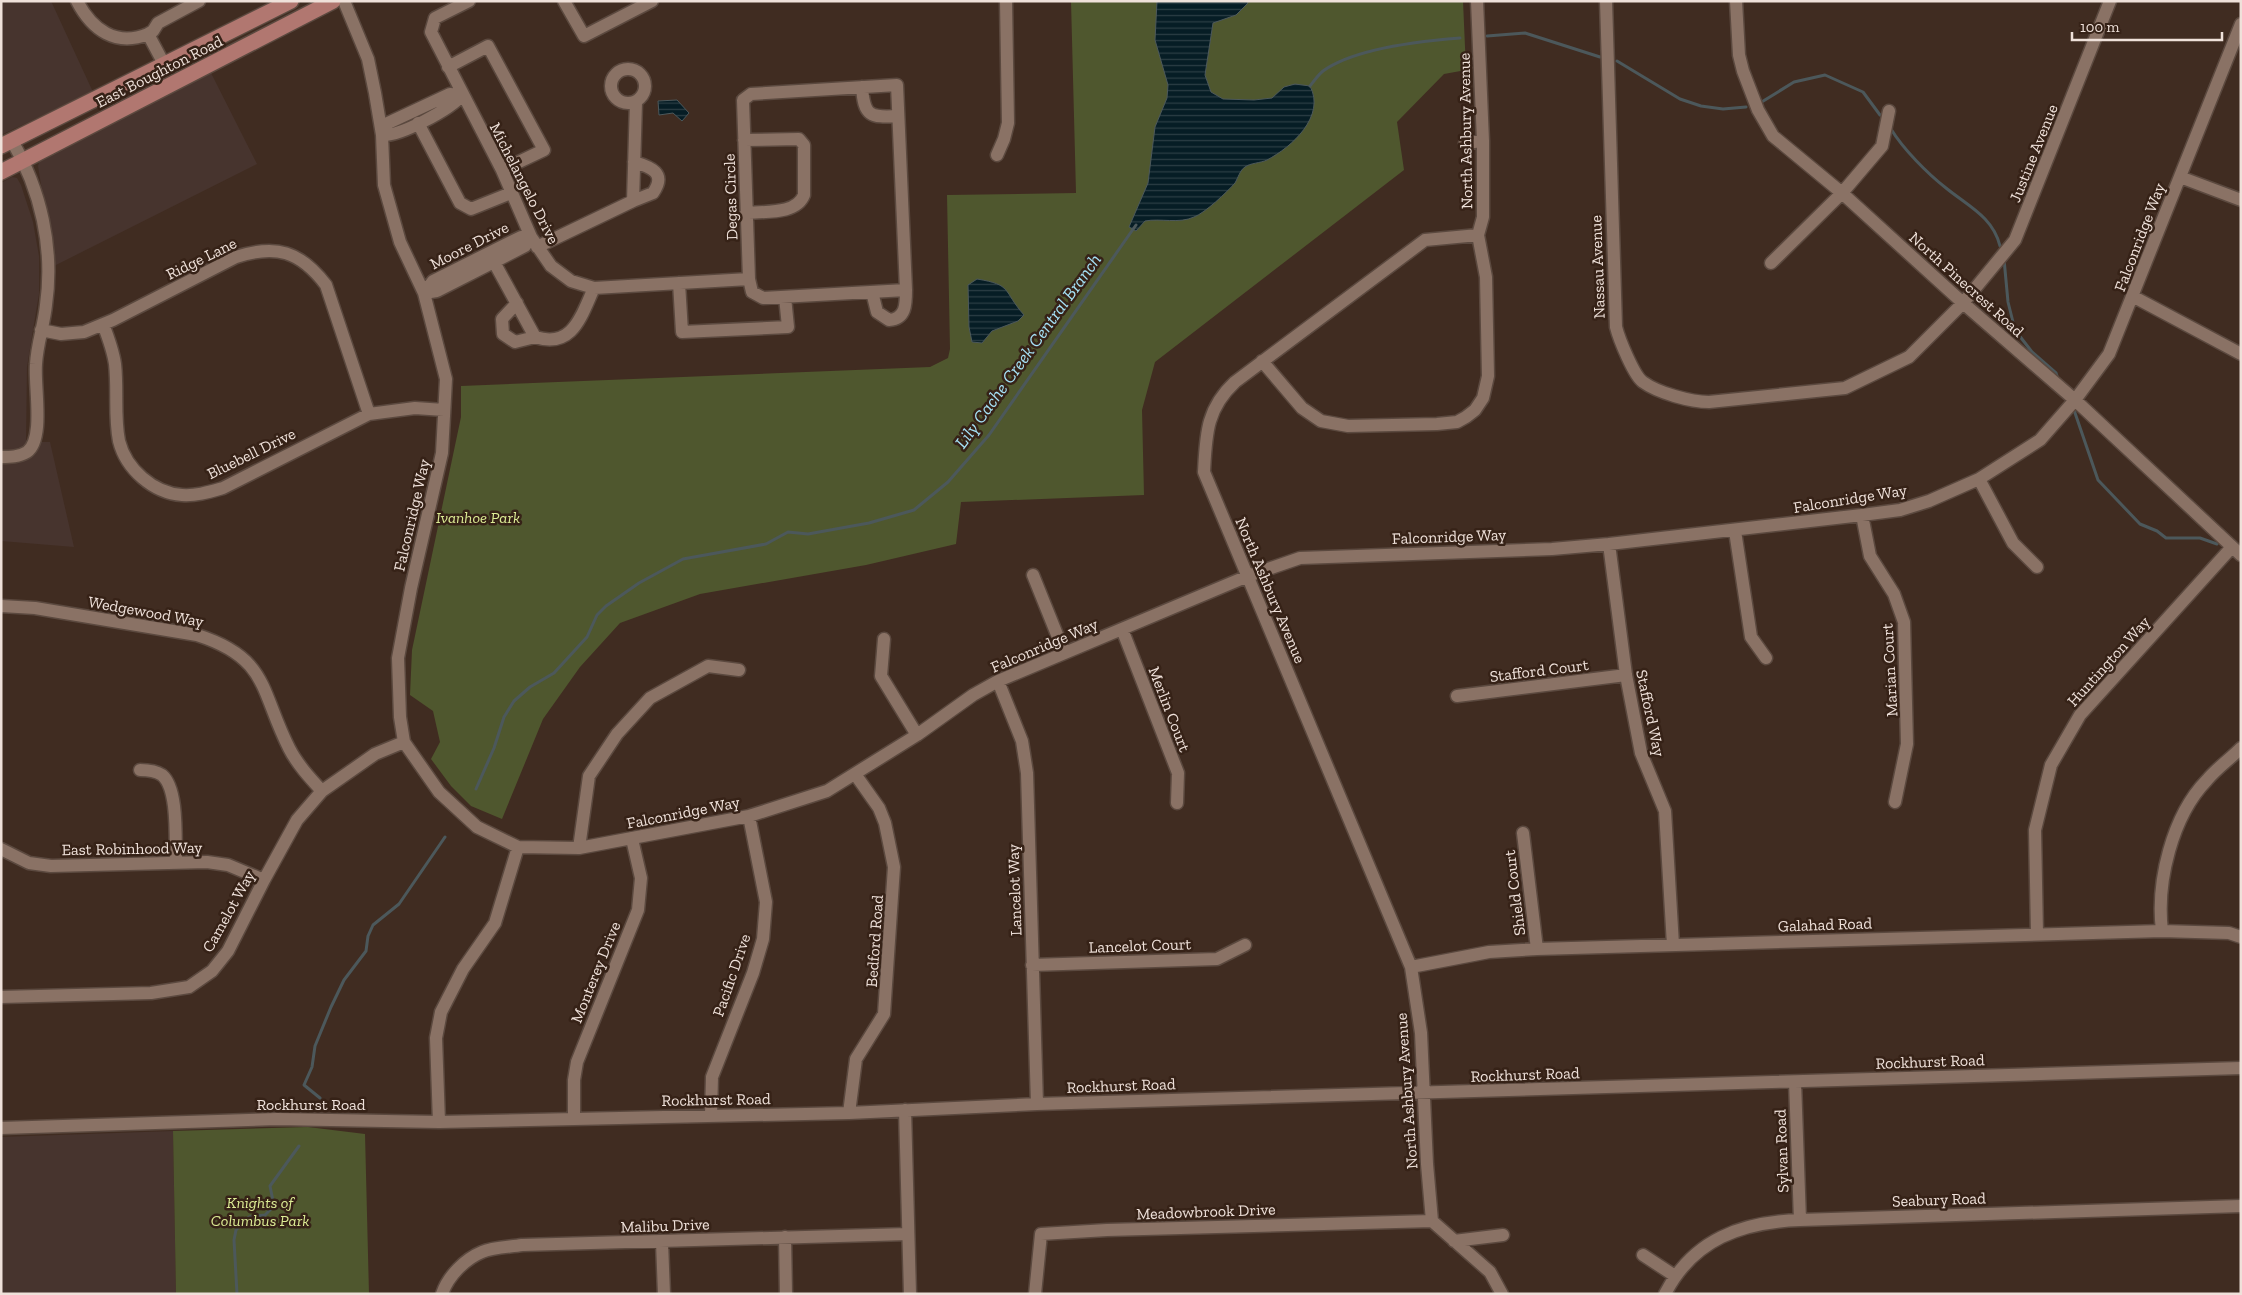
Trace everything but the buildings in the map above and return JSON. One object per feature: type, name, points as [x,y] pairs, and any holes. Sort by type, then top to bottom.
[{"type":"main road","name":"East Boughton Road","points":[[6,144],[291,1]]},
{"type":"main road","name":"East Boughton Road","points":[[1,172],[333,1]]},
{"type":"street","points":[[77,1],[85,17],[108,36],[138,38],[153,31],[158,23],[198,1]]},
{"type":"street","name":"Falconridge Way","points":[[344,1],[368,59],[382,135],[384,185],[400,242],[424,293],[446,379],[442,453],[411,588],[398,658],[400,718],[404,742],[439,792],[477,827],[518,847],[579,848],[749,816],[827,791],[917,735],[973,695],[998,680],[1284,562],[1310,557],[1552,549],[1735,531],[1900,510],[1928,501],[1979,479],[2040,440],[2075,400],[2109,354],[2134,297],[2241,24]]},
{"type":"street","name":"Michelangelo Drive","points":[[469,1],[435,18],[431,32],[502,170],[510,193],[534,242],[551,266],[571,281],[594,288],[749,279]]},
{"type":"street","points":[[564,1],[584,36],[652,1]]},
{"type":"street","points":[[997,155],[1008,123],[1006,1]]},
{"type":"street","name":"North Ashbury Avenue","points":[[1432,1221],[1427,1164],[1421,1033],[1411,967],[1204,472],[1204,464],[1206,429],[1214,408],[1227,389],[1425,240],[1478,235],[1483,217],[1483,141],[1477,1]]},
{"type":"street","name":"Nassau Avenue","points":[[1606,1],[1614,319],[1621,344],[1642,382],[1675,396],[1698,402],[1845,388],[1909,357],[1963,303]]},
{"type":"street","name":"North Pinecrest Road","points":[[1736,1],[1739,55],[1758,110],[1773,136],[1842,193],[1963,303],[2075,400],[2236,551]]},
{"type":"street","name":"Justine Avenue","points":[[1963,303],[2015,240],[2110,1]]},
{"type":"street","points":[[148,34],[164,64]]},
{"type":"street","points":[[448,67],[488,46],[544,150],[502,170]]},
{"type":"street","name":"Degas Circle","points":[[749,279],[743,100],[751,94],[897,85],[906,290],[905,310],[898,317],[889,320],[877,312],[872,292]]},
{"type":"street","points":[[862,87],[863,104],[868,112],[877,117],[898,116]]},
{"type":"street","points":[[450,94],[462,95],[456,104],[418,123],[391,136],[382,135],[388,123],[450,94]]},
{"type":"street","points":[[633,201],[636,102]]},
{"type":"street","points":[[1772,264],[1842,193],[1882,146],[1889,112]]},
{"type":"street","points":[[418,123],[460,203],[471,209],[510,193]]},
{"type":"street","points":[[744,140],[799,139],[804,145],[804,196],[801,202],[794,208],[746,213]]},
{"type":"street","points":[[1465,143],[1483,141]]},
{"type":"street","points":[[1,457],[17,456],[26,453],[35,441],[36,369],[49,285],[46,239],[33,182],[23,160],[6,144]]},
{"type":"street","points":[[534,242],[653,193],[658,177],[652,167],[634,162]]},
{"type":"street","points":[[2180,177],[2241,200]]},
{"type":"street","points":[[1262,361],[1302,408],[1321,421],[1348,426],[1436,424],[1457,422],[1466,417],[1475,410],[1483,398],[1488,376],[1486,277],[1478,235]]},
{"type":"street","name":"Moore Drive","points":[[424,293],[433,281],[521,236],[534,242]]},
{"type":"street","name":"Moore Drive","points":[[424,293],[437,291],[534,242]]},
{"type":"street","name":"Ridge Lane","points":[[41,330],[61,334],[84,332],[236,257],[256,250],[276,250],[296,256],[313,268],[326,285],[369,414]]},
{"type":"street","points":[[494,262],[535,337]]},
{"type":"street","points":[[749,279],[752,292],[763,298],[906,290]]},
{"type":"street","points":[[678,284],[682,332],[788,327],[785,297]]},
{"type":"street","points":[[516,303],[502,319],[502,334],[514,342],[535,337],[546,341],[564,338],[579,321],[594,288]]},
{"type":"street","points":[[2134,297],[2241,354]]},
{"type":"street","name":"Bluebell Drive","points":[[103,324],[111,345],[115,365],[120,442],[128,462],[137,472],[160,489],[181,495],[202,494],[223,488],[369,414],[415,408],[444,410]]},
{"type":"street","points":[[1979,479],[2013,543],[2037,567]]},
{"type":"street","name":"Marian Court","points":[[1862,515],[1870,556],[1894,594],[1904,622],[1908,744],[1895,802]]},
{"type":"street","points":[[1735,531],[1751,637],[1766,658]]},
{"type":"street","name":"Stafford Way","points":[[1609,544],[1626,675],[1641,753],[1665,811],[1673,945]]},
{"type":"street","name":"Huntington Way","points":[[2037,934],[2035,830],[2052,765],[2080,715],[2236,551]]},
{"type":"street","points":[[1033,575],[1064,652]]},
{"type":"street","name":"Wedgewood Way","points":[[1,606],[35,608],[197,635],[215,641],[232,650],[260,677],[289,749],[322,791]]},
{"type":"street","name":"Merlin Court","points":[[1122,630],[1178,773],[1177,804]]},
{"type":"street","points":[[884,639],[881,676],[917,735]]},
{"type":"street","points":[[579,848],[589,776],[617,734],[650,698],[708,666],[739,670]]},
{"type":"street","name":"Stafford Court","points":[[1457,696],[1626,675]]},
{"type":"street","name":"Lancelot Way","points":[[998,680],[1015,721],[1025,757],[1037,1104]]},
{"type":"street","name":"Camelot Way","points":[[1,997],[151,993],[189,987],[212,972],[228,951],[297,820],[322,791],[375,754],[404,742]]},
{"type":"street","points":[[2162,931],[2160,917],[2162,882],[2176,832],[2206,781],[2241,748]]},
{"type":"street","points":[[140,770],[152,771],[163,776],[170,788],[174,801],[176,862]]},
{"type":"street","name":"Bedford Road","points":[[850,1113],[856,1060],[884,1014],[894,867],[886,823],[879,808],[855,774]]},
{"type":"street","name":"Pacific Drive","points":[[712,1114],[712,1077],[753,973],[763,938],[766,902],[749,816]]},
{"type":"street","name":"Shield Court","points":[[1523,833],[1536,949]]},
{"type":"street","name":"Monterey Drive","points":[[574,1118],[574,1080],[577,1062],[638,910],[641,878],[632,839]]},
{"type":"street","points":[[439,1122],[436,1038],[441,1012],[462,969],[495,923],[518,847]]},
{"type":"street","name":"East Robinhood Way","points":[[1,849],[29,862],[51,866],[207,862],[228,865],[264,880]]},
{"type":"street","name":"Galahad Road","points":[[1411,967],[1488,952],[1536,949],[2162,931],[2229,933],[2241,937]]},
{"type":"street","name":"Lancelot Court","points":[[1032,965],[1217,959],[1245,945]]},
{"type":"street","name":"Rockhurst Road","points":[[1,1128],[277,1119],[439,1122],[712,1114],[850,1113],[1037,1104],[2241,1068]]},
{"type":"street","name":"Sylvan Road","points":[[1795,1082],[1800,1220]]},
{"type":"street","points":[[905,1110],[910,1294]]},
{"type":"street","name":"Seabury Road","points":[[1665,1294],[1675,1276],[1706,1246],[1734,1231],[1758,1224],[1800,1220],[2241,1206]]},
{"type":"street","points":[[1432,1221],[1490,1272],[1502,1294]]},
{"type":"street","name":"Meadowbrook Drive","points":[[1035,1294],[1041,1234],[1107,1230],[1432,1221]]},
{"type":"street","name":"Malibu Drive","points":[[442,1294],[444,1286],[458,1268],[483,1251],[522,1245],[908,1234]]},
{"type":"street","points":[[1454,1241],[1503,1235]]},
{"type":"street","points":[[784,1237],[786,1294]]},
{"type":"street","points":[[662,1242],[664,1294]]},
{"type":"street","points":[[1643,1255],[1675,1276]]},
{"type":"shaded area","points":[[1,1],[51,1],[93,92],[1,135]]},
{"type":"shaded area","points":[[210,71],[257,164],[54,266],[38,166],[41,156]]},
{"type":"shaded area","points":[[12,177],[17,178],[21,185],[33,222],[39,256],[39,294],[27,367],[26,442],[50,442],[74,547],[1,541],[1,183]]},
{"type":"shaded area","points":[[173,1131],[176,1294],[1,1294],[1,1137]]},
{"type":"green space","name":"Ivanhoe Park","points":[[1071,1],[1463,1],[1466,70],[1444,74],[1397,122],[1404,170],[1155,362],[1142,410],[1144,495],[961,502],[956,544],[866,565],[700,594],[620,623],[580,667],[543,719],[502,819],[471,806],[451,786],[431,759],[440,742],[433,711],[410,695],[412,650],[461,417],[461,386],[930,367],[948,358],[950,349],[947,195],[1076,193]]},
{"type":"green space","name":"Knights of Columbus Park","points":[[308,1127],[365,1134],[369,1294],[176,1294],[173,1131]]},
{"type":"water","points":[[1157,1],[1247,1],[1248,3],[1236,15],[1213,23],[1205,75],[1211,92],[1223,99],[1254,100],[1272,98],[1284,87],[1295,84],[1310,86],[1314,97],[1314,108],[1310,119],[1296,139],[1267,160],[1243,168],[1235,183],[1204,211],[1188,219],[1145,221],[1136,231],[1129,227],[1148,183],[1155,127],[1167,98],[1168,85],[1155,40]]},
{"type":"water","points":[[677,100],[689,113],[682,121],[673,113],[659,115],[658,101]]},
{"type":"water","points":[[977,279],[1002,286],[1024,315],[1018,321],[992,331],[982,343],[972,342],[969,327],[968,285]]},
{"type":"waterway","points":[[1487,36],[1525,33],[1600,57]]},
{"type":"waterway","points":[[1310,86],[1323,71],[1336,63],[1370,51],[1427,41],[1460,38]]},
{"type":"waterway","points":[[1617,61],[1680,99],[1701,106],[1723,109],[1746,107]]},
{"type":"waterway","points":[[1760,103],[1794,82],[1825,75],[1863,92],[1880,115]]},
{"type":"waterway","points":[[1891,129],[1902,145],[1924,168],[1986,220],[1997,236],[2000,246]]},
{"type":"waterway","name":"Lily Cache Creek Central Branch","points":[[476,789],[494,748],[504,717],[514,701],[530,687],[554,673],[587,637],[597,615],[606,606],[639,583],[683,559],[766,544],[788,532],[808,534],[869,523],[914,510],[948,482],[989,435],[1136,225]]},
{"type":"waterway","points":[[2004,259],[2008,302],[2015,330],[2032,352],[2056,373],[2058,379]]},
{"type":"waterway","points":[[2074,410],[2098,480],[2140,524],[2157,531],[2166,538],[2200,538],[2217,544]]},
{"type":"waterway","name":"Lily Cache Creek Central Branch","points":[[320,1098],[304,1085],[312,1067],[315,1046],[331,1007],[344,980],[366,951],[368,936],[373,925],[399,904],[445,837]]},
{"type":"waterway","name":"Lily Cache Creek Central Branch","points":[[237,1294],[234,1240],[236,1230],[249,1217],[265,1215],[274,1206],[270,1186],[299,1146]]}]
